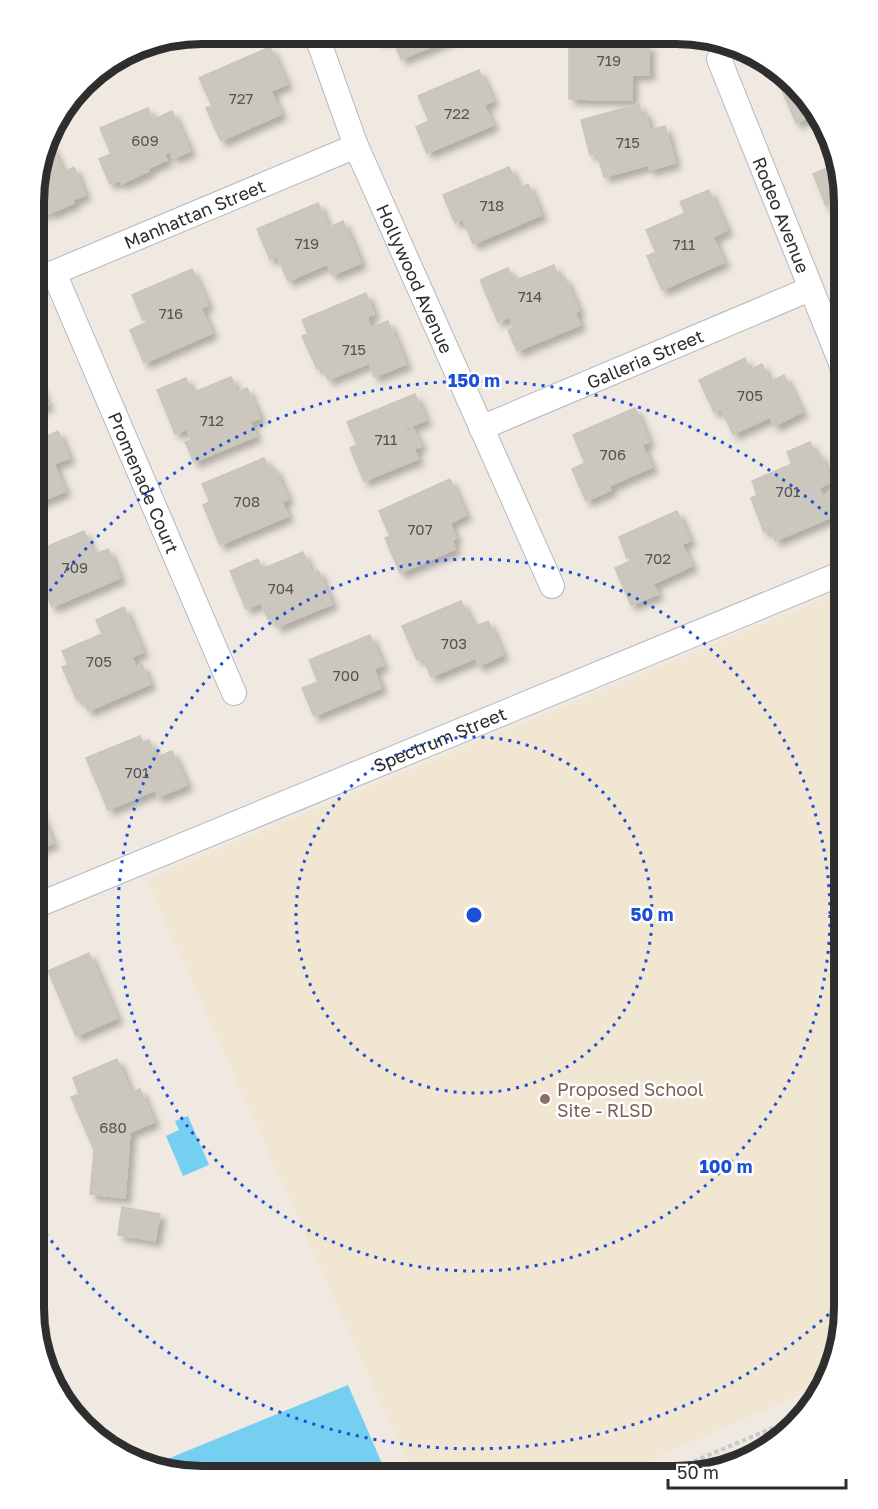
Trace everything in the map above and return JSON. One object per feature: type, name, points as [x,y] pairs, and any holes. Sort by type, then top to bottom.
[{"type":"street","name":"Hollywood Avenue","points":[[320,44],[356,146],[552,586]]},
{"type":"street","name":"Rodeo Avenue","points":[[723,52],[810,289],[834,347]]},
{"type":"street","name":"Manhattan Street","points":[[44,277],[356,146]]},
{"type":"street","name":"Promenade Court","points":[[44,277],[234,693]]},
{"type":"street","name":"Galleria Street","points":[[482,428],[810,289]]},
{"type":"street","name":"Spectrum Street","points":[[44,902],[834,577]]},
{"type":"path","points":[[684,1465],[783,1424]]},
{"type":"shaded area","name":"Proposed School Site - RLSD","points":[[834,595],[834,1318],[826,1358],[811,1390],[637,1466],[409,1466],[146,879]]},
{"type":"water","points":[[188,1116],[209,1165],[183,1176],[166,1136],[179,1130],[175,1121]]},
{"type":"water","points":[[348,1385],[383,1466],[202,1466],[164,1461]]},
{"type":"building","points":[[395,44],[438,44],[401,59]]},
{"type":"building","points":[[569,44],[649,45],[649,75],[632,75],[632,100],[569,99]]},
{"type":"building","points":[[270,47],[287,84],[271,91],[281,114],[221,141],[206,108],[212,106],[199,78]]},
{"type":"building","points":[[479,70],[493,101],[484,105],[493,125],[427,153],[416,127],[429,121],[418,96]]},
{"type":"building","points":[[785,87],[795,97],[810,117],[796,123],[781,88]]},
{"type":"building","points":[[639,104],[641,113],[645,112],[650,130],[665,126],[675,163],[650,170],[648,165],[604,177],[597,153],[590,155],[581,120]]},
{"type":"building","points":[[148,108],[153,120],[172,111],[190,151],[173,158],[170,151],[164,154],[167,160],[149,168],[146,165],[149,171],[121,184],[120,180],[110,184],[99,159],[111,154],[100,128]]},
{"type":"building","points":[[53,149],[63,172],[74,167],[85,195],[73,200],[74,203],[48,214],[45,206],[45,181]]},
{"type":"building","points":[[509,167],[519,188],[528,184],[541,215],[473,244],[463,219],[455,223],[443,195]]},
{"type":"building","points":[[830,167],[834,202],[826,206],[813,174]]},
{"type":"building","points":[[709,190],[727,230],[713,237],[724,262],[662,290],[647,256],[656,252],[646,230],[685,213],[680,202]]},
{"type":"building","points":[[318,203],[329,228],[343,221],[361,263],[332,275],[327,264],[288,281],[277,256],[270,260],[257,229]]},
{"type":"building","points":[[554,265],[559,279],[564,276],[579,311],[575,312],[580,325],[517,351],[508,330],[514,327],[510,317],[498,322],[480,280],[508,268],[514,281]]},
{"type":"building","points":[[192,269],[208,305],[201,308],[212,333],[144,363],[130,330],[150,321],[149,317],[143,320],[132,295]]},
{"type":"building","points":[[366,293],[374,314],[367,317],[371,328],[388,321],[406,364],[374,377],[369,363],[328,380],[323,367],[317,369],[302,336],[308,334],[302,320]]},
{"type":"building","points":[[745,358],[750,370],[762,364],[770,382],[784,375],[802,412],[774,426],[770,417],[733,434],[721,409],[714,412],[699,380]]},
{"type":"building","points":[[231,377],[237,392],[247,388],[260,418],[250,422],[256,436],[194,462],[185,442],[191,440],[187,429],[175,434],[157,390],[186,378],[192,393]]},
{"type":"building","points":[[415,394],[426,420],[405,429],[406,432],[413,429],[421,446],[414,449],[418,459],[364,481],[350,448],[357,445],[347,422]]},
{"type":"building","points":[[635,408],[649,442],[642,445],[652,467],[609,486],[611,490],[586,501],[572,469],[585,463],[573,435]]},
{"type":"building","points":[[58,431],[69,458],[54,464],[65,491],[44,500],[44,437]]},
{"type":"building","points":[[810,442],[816,455],[819,453],[832,482],[819,488],[823,497],[829,494],[834,505],[834,516],[775,541],[771,530],[764,532],[751,498],[757,495],[752,481],[792,464],[787,452]]},
{"type":"building","points":[[264,458],[269,469],[274,467],[288,499],[282,502],[288,516],[220,545],[203,505],[210,502],[202,484]]},
{"type":"building","points":[[450,479],[466,515],[450,523],[456,538],[452,540],[455,549],[400,573],[385,538],[390,536],[379,511]]},
{"type":"building","points":[[677,511],[690,541],[682,544],[692,566],[653,584],[658,594],[631,605],[615,568],[630,561],[619,537]]},
{"type":"building","points":[[84,531],[94,555],[108,549],[120,578],[52,607],[44,589],[44,548]]},
{"type":"building","points":[[303,552],[312,573],[318,570],[332,604],[277,627],[273,617],[268,619],[261,603],[246,609],[230,571],[258,559],[262,569]]},
{"type":"building","points":[[461,601],[473,625],[467,627],[468,630],[488,621],[503,655],[479,666],[475,658],[431,677],[423,657],[417,660],[402,626]]},
{"type":"building","points":[[124,607],[143,652],[132,657],[136,667],[142,664],[150,684],[88,711],[82,698],[77,700],[62,667],[68,665],[62,651],[102,634],[96,620]]},
{"type":"building","points":[[370,635],[383,665],[374,669],[381,688],[314,716],[302,688],[318,682],[309,660]]},
{"type":"building","points":[[140,736],[143,743],[149,740],[155,755],[150,757],[151,760],[172,751],[187,785],[158,797],[155,790],[108,810],[86,758]]},
{"type":"building","points":[[44,822],[53,843],[44,847]]},
{"type":"building","points":[[89,953],[117,1018],[76,1036],[48,971]]},
{"type":"building","points":[[117,1059],[131,1093],[140,1089],[154,1122],[130,1132],[125,1198],[90,1194],[94,1150],[71,1097],[79,1094],[73,1078]]},
{"type":"building","points":[[122,1207],[160,1214],[155,1241],[118,1235]]},
{"type":"place","name":"Proposed School Site - RLSD","points":[[545,1099]]}]
